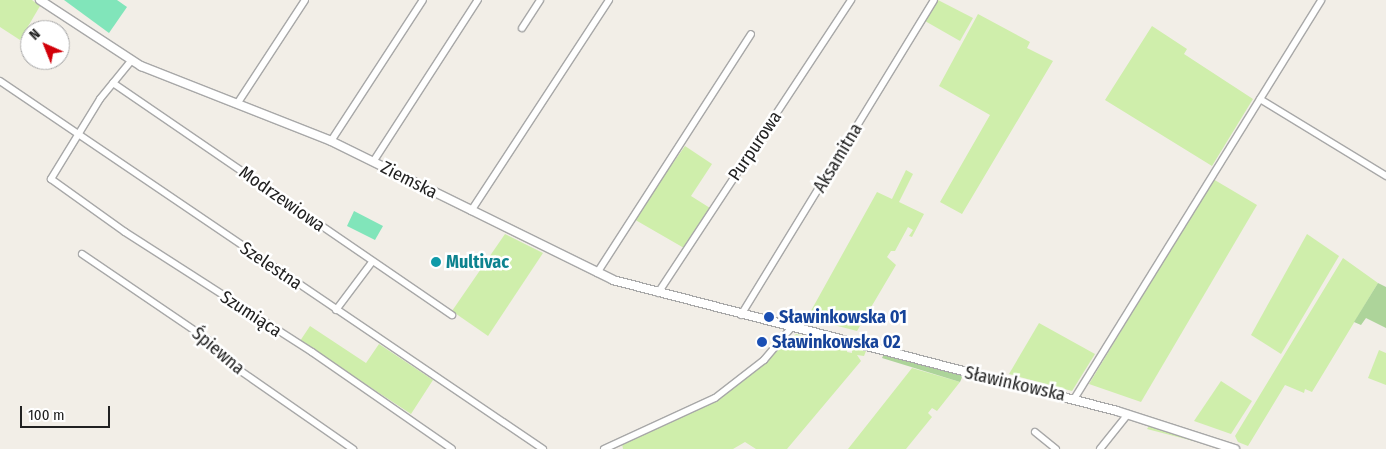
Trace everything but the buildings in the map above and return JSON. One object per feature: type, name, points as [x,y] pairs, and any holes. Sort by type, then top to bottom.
[{"type":"street","name":"Ziemska","points":[[40,0],[130,61],[331,142],[596,273],[658,293],[792,328]]},
{"type":"street","points":[[237,104],[305,0]]},
{"type":"street","points":[[331,142],[423,0]]},
{"type":"street","points":[[374,162],[478,0]]},
{"type":"street","points":[[522,28],[540,0]]},
{"type":"street","points":[[472,211],[609,0]]},
{"type":"street","name":"Purpurowa","points":[[658,293],[851,0]]},
{"type":"street","name":"Aksamitna","points":[[741,314],[934,0]]},
{"type":"street","points":[[1074,399],[1321,0]]},
{"type":"street","points":[[596,273],[752,34]]},
{"type":"street","points":[[80,135],[113,83],[130,61]]},
{"type":"street","name":"Szelestna","points":[[0,81],[543,449]]},
{"type":"street","name":"Modrzewiowa","points":[[113,83],[452,315]]},
{"type":"street","points":[[1260,98],[1386,176]]},
{"type":"street","name":"Szumiąca","points":[[80,135],[51,179],[125,232],[312,352],[452,449]]},
{"type":"street","name":"Śpiewna","points":[[82,254],[207,339],[235,366],[354,449]]},
{"type":"street","points":[[336,310],[372,262]]},
{"type":"street","points":[[606,448],[715,398],[764,360],[792,328]]},
{"type":"street","name":"Sławinkowska","points":[[792,328],[1074,399],[1128,414],[1235,449]]},
{"type":"street","points":[[1100,449],[1128,414]]},
{"type":"street","points":[[1035,432],[1056,449]]},
{"type":"green space","points":[[0,0],[32,0],[40,6],[32,20],[20,20],[20,40],[0,27]]},
{"type":"green space","points":[[64,0],[117,0],[127,7],[109,33]]},
{"type":"green space","points":[[938,0],[973,18],[960,41],[925,21]]},
{"type":"green space","points":[[978,14],[1030,42],[1027,48],[1053,61],[962,214],[940,202],[990,115],[939,86]]},
{"type":"green space","points":[[1152,26],[1187,49],[1184,54],[1253,99],[1212,166],[1105,100]]},
{"type":"green space","points":[[685,146],[712,164],[691,196],[710,208],[684,248],[632,218],[670,162],[673,163]]},
{"type":"green space","points":[[906,170],[913,174],[899,202],[924,214],[912,237],[909,236],[913,230],[908,227],[895,251],[891,251],[887,257],[896,265],[857,331],[807,318],[877,192],[892,199]]},
{"type":"green space","points":[[1213,179],[1257,205],[1141,402],[1089,384]]},
{"type":"green space","points":[[354,211],[383,226],[375,240],[347,226]]},
{"type":"green space","points":[[505,234],[543,253],[488,336],[452,311]]},
{"type":"green space","points":[[1307,234],[1339,256],[1281,354],[1251,335]]},
{"type":"green space","points":[[1343,258],[1378,283],[1312,392],[1305,389],[1304,393],[1285,385],[1248,446],[1238,442],[1235,436]]},
{"type":"green space","points":[[1378,283],[1386,287],[1386,328],[1366,318],[1361,325],[1354,322]]},
{"type":"green space","points":[[1039,323],[1095,354],[1072,391],[1009,374]]},
{"type":"green space","points":[[310,326],[366,363],[379,344],[433,380],[411,414],[300,341]]},
{"type":"green space","points":[[796,334],[848,347],[847,352],[852,353],[852,348],[866,351],[864,356],[857,355],[861,361],[787,449],[756,449],[745,442],[733,449],[623,449],[622,444],[642,433],[718,400]]},
{"type":"green space","points":[[1379,350],[1386,353],[1386,385],[1368,378]]},
{"type":"green space","points":[[884,354],[963,375],[960,382],[882,358]]},
{"type":"green space","points":[[912,368],[960,382],[937,411],[932,408],[928,413],[932,417],[906,449],[848,449]]},
{"type":"green space","points":[[1221,381],[1252,401],[1231,434],[1194,421]]},
{"type":"green space","points":[[1150,425],[1224,449],[1147,429]]},
{"type":"place","name":"Multivac","points":[[436,262]]},
{"type":"place","name":"Sławinkowska 01","points":[[769,317]]},
{"type":"place","name":"Sławinkowska 02","points":[[762,342]]}]
